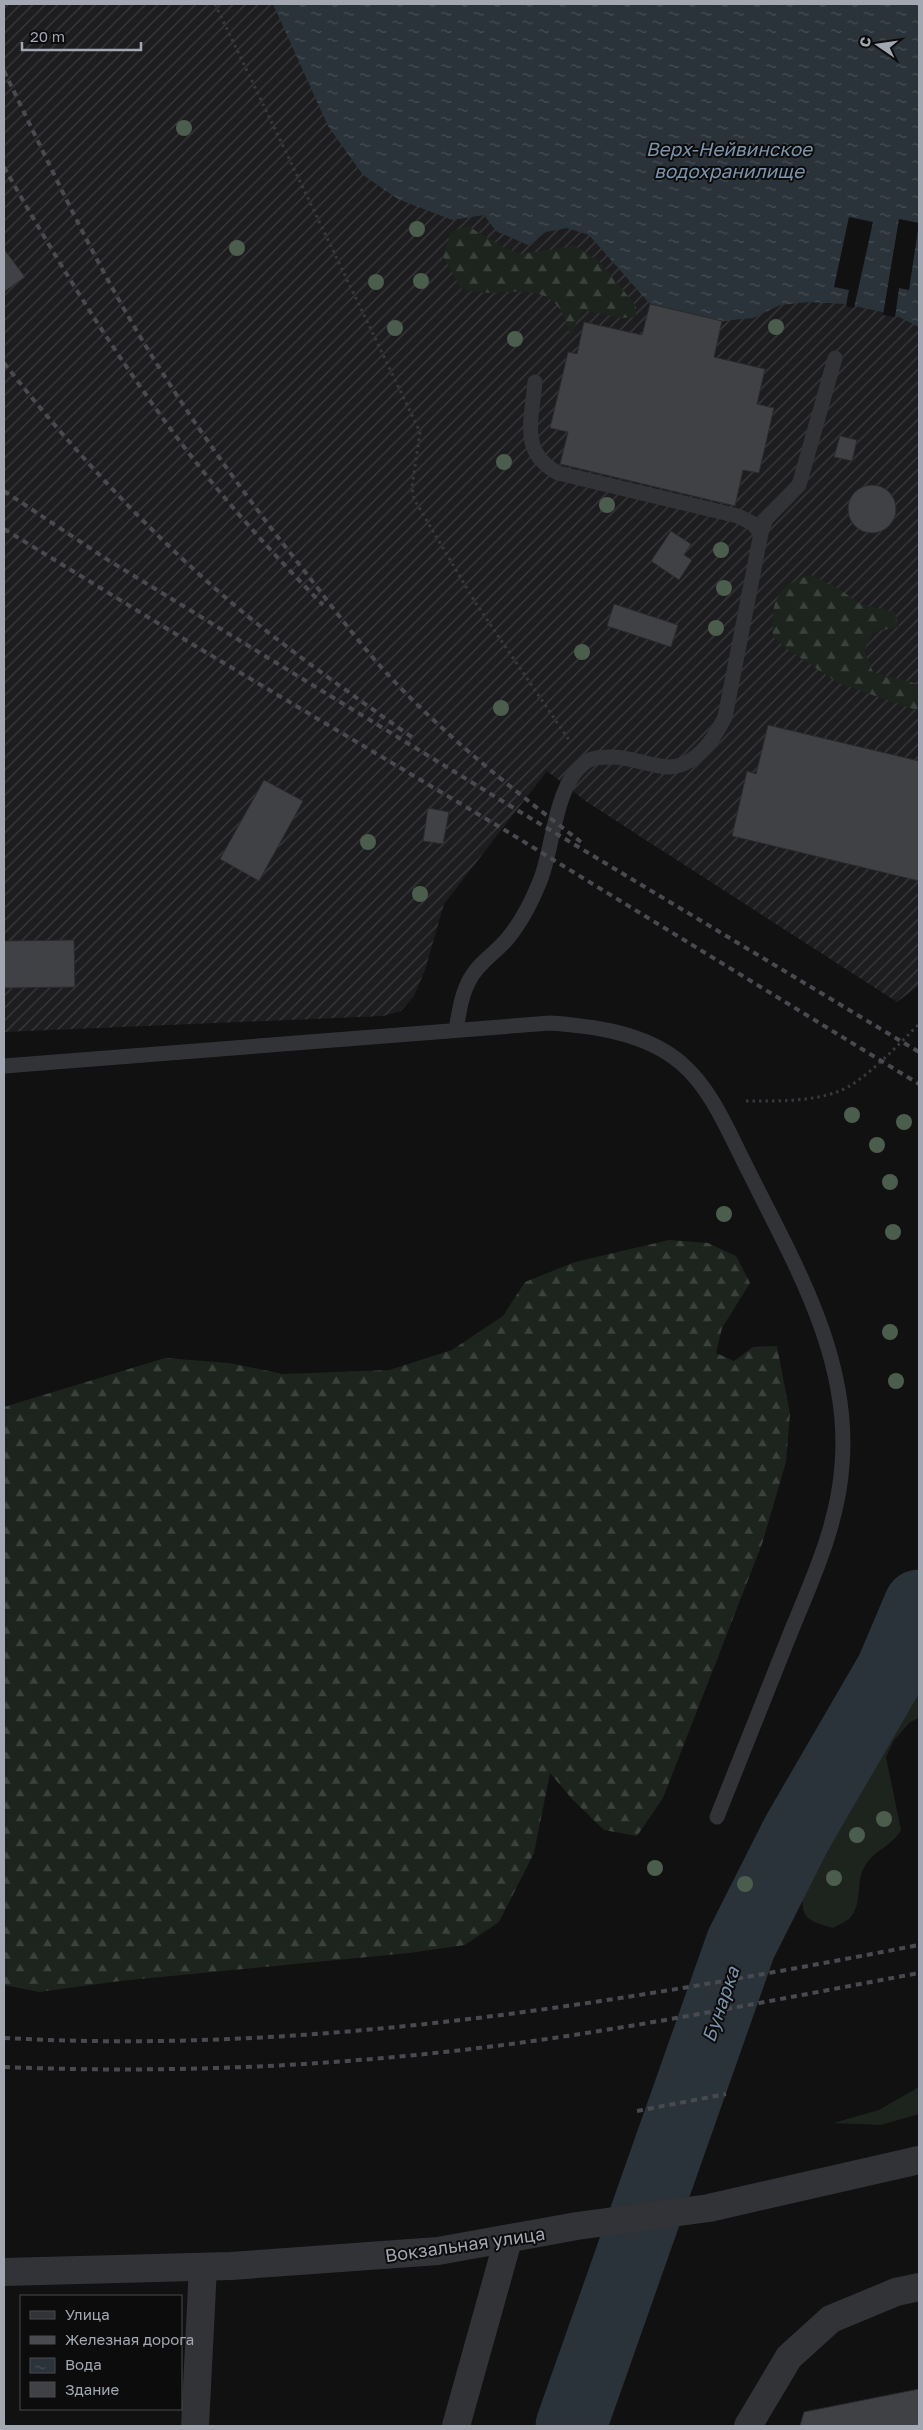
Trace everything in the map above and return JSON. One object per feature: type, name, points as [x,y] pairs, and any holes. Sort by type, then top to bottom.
[{"type":"street","name":"Вокзальная улица","points":[[4,2272],[203,2267],[438,2251],[508,2240],[577,2226],[709,2208],[919,2160]]},
{"type":"street","points":[[456,2426],[508,2240]]},
{"type":"street","points":[[195,2426],[203,2267]]},
{"type":"street","points":[[748,2426],[789,2357],[831,2319],[896,2292],[919,2287]]},
{"type":"lane","points":[[456,1030],[462,998],[469,980],[481,962],[508,938],[530,903],[541,880],[559,807],[567,786],[589,760],[604,756],[619,757],[668,767],[682,764],[706,748],[725,717],[761,533],[766,520],[799,485],[834,358]]},
{"type":"lane","points":[[535,382],[531,434],[535,454],[543,465],[558,473],[738,516],[752,523],[761,533]]},
{"type":"lane","points":[[4,1066],[550,1023],[585,1025],[612,1031],[650,1043],[681,1062],[698,1081],[723,1121],[810,1296],[824,1333],[837,1377],[843,1423],[842,1466],[835,1514],[816,1569],[717,1817]]},
{"type":"path","points":[[215,4],[420,432],[412,487],[414,499],[475,602],[569,740],[589,760]]},
{"type":"path","points":[[711,1101],[805,1100],[839,1092],[861,1078],[919,1024]]},
{"type":"shaded area","points":[[4,4],[919,4],[919,985],[897,1002],[587,802],[547,771],[444,904],[425,970],[414,996],[401,1011],[383,1016],[4,1032]]},
{"type":"green space","points":[[468,226],[503,247],[522,254],[575,246],[600,262],[636,306],[636,317],[622,318],[583,310],[570,336],[563,315],[553,302],[541,294],[526,292],[477,292],[461,289],[443,256],[451,232]]},
{"type":"green space","points":[[811,575],[839,589],[860,604],[894,612],[899,627],[872,632],[864,651],[873,672],[918,684],[919,711],[838,683],[790,651],[773,637],[773,614],[778,597],[790,584]]},
{"type":"green space","points":[[669,1240],[708,1243],[736,1256],[750,1283],[722,1328],[716,1353],[734,1361],[753,1347],[777,1346],[790,1414],[786,1462],[762,1544],[663,1798],[637,1836],[604,1830],[573,1800],[550,1773],[534,1853],[499,1922],[465,1945],[409,1953],[120,1981],[39,1992],[4,1985],[4,1407],[165,1358],[229,1363],[283,1374],[389,1370],[452,1350],[503,1316],[525,1282],[575,1262]]},
{"type":"green space","points":[[919,1659],[919,1718],[910,1722],[894,1740],[886,1757],[901,1830],[865,1866],[860,1879],[858,1900],[850,1918],[833,1928],[817,1923],[808,1918],[804,1911],[803,1893],[809,1873],[820,1847]]},
{"type":"green space","points":[[919,2087],[919,2114],[881,2125],[833,2123],[879,2110]]},
{"type":"water","name":"Верх-Нейвинское водохранилище","points":[[273,4],[919,4],[919,327],[895,315],[846,304],[809,302],[780,305],[753,318],[722,321],[650,304],[589,235],[567,228],[546,232],[528,245],[496,231],[484,215],[452,220],[398,199],[363,175],[328,126]]},
{"type":"pier","points":[[849,217],[873,222],[854,308],[846,306],[849,290],[834,287]]},
{"type":"pier","points":[[899,219],[919,223],[909,290],[899,288],[895,317],[883,315]]},
{"type":"building","points":[[4,249],[25,277],[4,292]]},
{"type":"building","points":[[650,304],[722,321],[714,357],[765,369],[757,404],[774,408],[759,473],[743,470],[735,506],[560,464],[568,432],[550,428],[568,352],[577,354],[584,322],[642,335]]},
{"type":"building","points":[[840,436],[857,440],[852,461],[834,457]]},
{"type":"building","points":[[867,485],[877,485],[889,492],[896,504],[896,514],[889,526],[877,533],[867,533],[859,529],[852,522],[848,514],[848,504],[852,496],[859,489]]},
{"type":"building","points":[[671,531],[691,544],[684,555],[692,560],[679,580],[651,561]]},
{"type":"building","points":[[614,604],[678,625],[671,647],[607,626]]},
{"type":"building","points":[[768,725],[919,761],[919,881],[732,836],[747,771],[756,774]]},
{"type":"building","points":[[264,780],[303,801],[259,881],[220,859]]},
{"type":"building","points":[[428,808],[449,812],[443,844],[423,841]]},
{"type":"building","points":[[74,940],[75,987],[4,988],[4,941]]},
{"type":"building","points":[[919,2389],[919,2426],[800,2426],[804,2412]]},
{"type":"waterway","name":"Бунарка","points":[[571,2426],[741,1944],[797,1833],[891,1671],[919,1605]]},
{"type":"railway","points":[[4,71],[85,236],[138,333],[197,426],[261,515],[369,654],[392,679],[460,744],[581,842]]},
{"type":"railway","points":[[4,167],[49,245],[97,322],[174,434],[216,488],[276,556],[323,605]]},
{"type":"railway","points":[[4,363],[86,461],[176,553],[239,609],[282,643],[413,738]]},
{"type":"railway","points":[[4,491],[108,560],[517,810],[919,1052]]},
{"type":"railway","points":[[4,529],[192,644],[503,829],[919,1084]]},
{"type":"railway","points":[[4,2038],[119,2041],[234,2039],[464,2020],[692,1986],[919,1945]]},
{"type":"railway","points":[[4,2067],[59,2069],[224,2068],[335,2062],[444,2052],[563,2037],[919,1973]]},
{"type":"railway","points":[[637,2111],[726,2094]]}]
